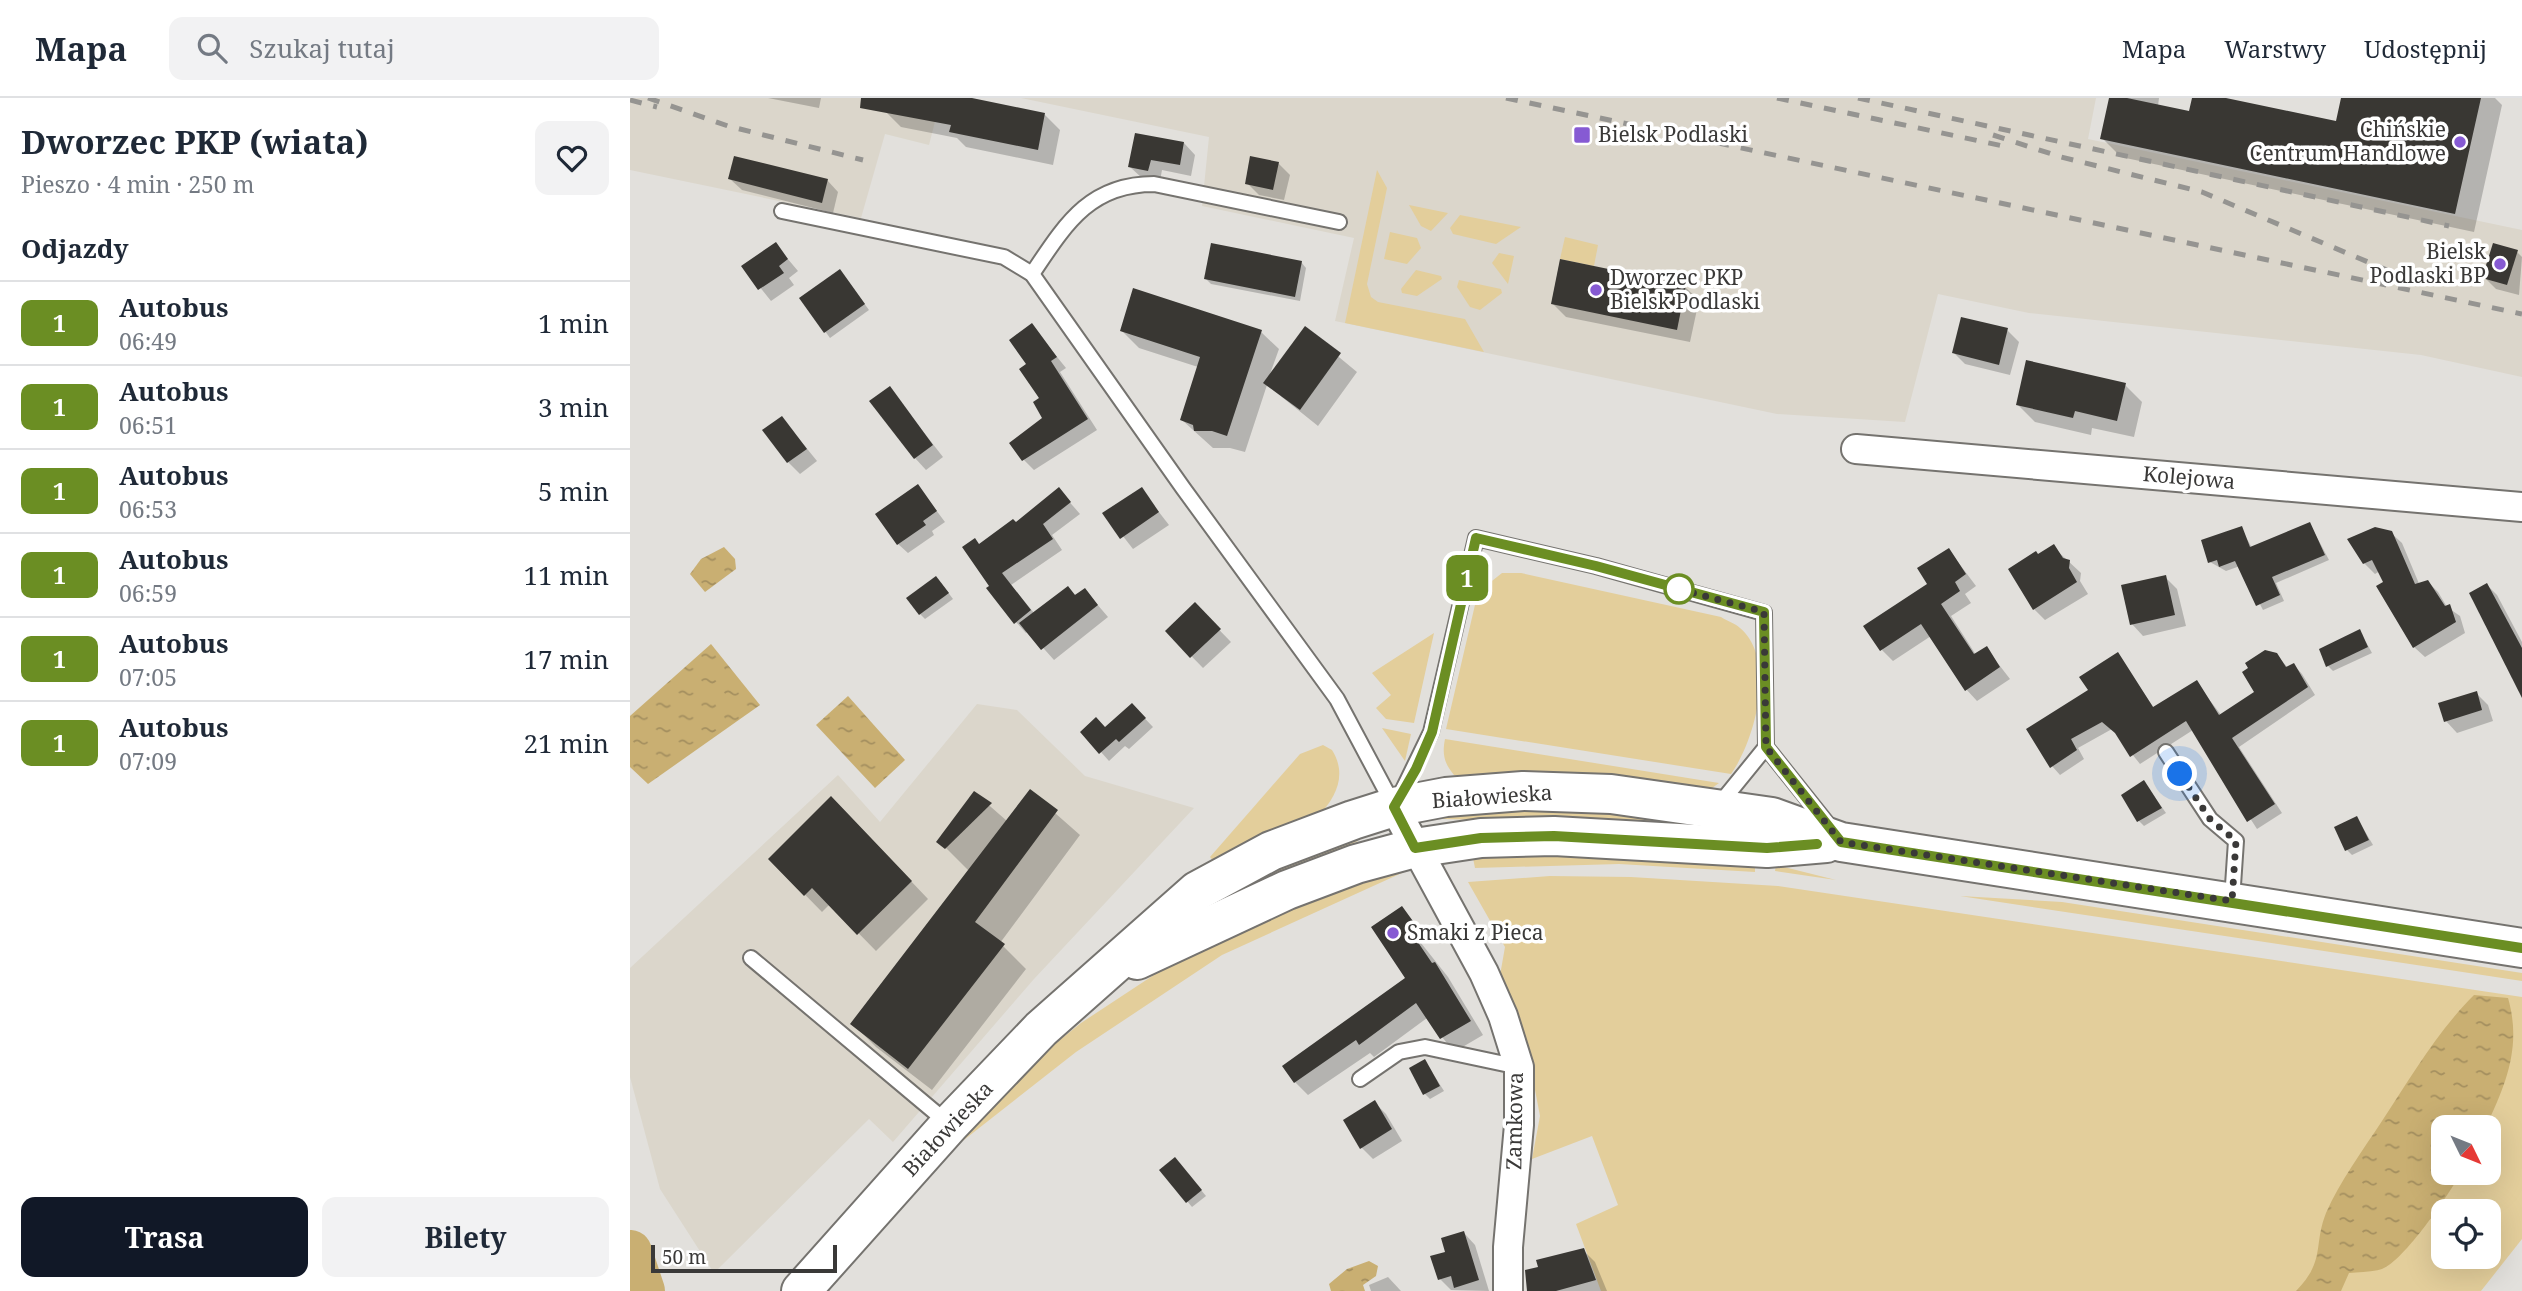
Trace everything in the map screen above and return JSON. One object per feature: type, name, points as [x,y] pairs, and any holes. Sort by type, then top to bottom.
[{"type":"main road","name":"Białowieska","points":[[801,1291],[950,1124],[1041,1030],[1197,891],[1272,851],[1394,807],[1446,797],[1524,790],[1611,794],[1772,817],[1841,842],[2522,948]]},
{"type":"main road","name":"Białowieska","points":[[1103,975],[1287,890],[1356,864],[1415,848],[1481,838],[1554,836],[1687,841],[1767,848],[1841,842]]},
{"type":"street","name":"Kolejowa","points":[[1856,449],[2522,507]]},
{"type":"street","name":"Zamkowa","points":[[1394,807],[1484,973],[1503,1016],[1519,1067],[1519,1125],[1508,1247],[1508,1291]]},
{"type":"lane","points":[[1032,274],[1086,204],[1109,191],[1134,184],[1154,184],[1339,222]]},
{"type":"lane","points":[[782,211],[1004,257],[1032,274],[1337,699],[1394,807]]},
{"type":"lane","points":[[1394,807],[1416,769],[1432,732],[1476,538],[1596,566],[1764,612],[1766,747],[1841,842]]},
{"type":"lane","points":[[1687,841],[1766,747]]},
{"type":"lane","points":[[2166,752],[2210,819],[2236,841],[2232,901]]},
{"type":"lane","points":[[751,958],[950,1124]]},
{"type":"lane","points":[[1360,1079],[1399,1052],[1426,1047],[1519,1067]]},
{"type":"shaded area","points":[[630,98],[941,98],[929,145],[885,134],[861,218],[630,170]]},
{"type":"shaded area","points":[[1021,98],[2096,98],[2088,139],[2522,230],[2522,377],[2421,355],[2029,313],[1938,294],[1905,422],[1777,414],[1335,321],[1354,238],[1202,206],[1209,137]]},
{"type":"shaded area","points":[[1377,170],[1387,188],[1367,284],[1371,297],[1378,302],[1465,319],[1484,352],[1345,323]]},
{"type":"shaded area","points":[[1409,205],[1448,213],[1431,231],[1421,226]]},
{"type":"shaded area","points":[[1460,215],[1521,227],[1496,244],[1453,234],[1450,228]]},
{"type":"shaded area","points":[[1390,232],[1417,238],[1421,248],[1407,264],[1384,259]]},
{"type":"shaded area","points":[[1565,237],[1598,245],[1594,266],[1560,259]]},
{"type":"shaded area","points":[[1499,253],[1514,256],[1508,284],[1492,263]]},
{"type":"shaded area","points":[[1416,270],[1441,276],[1442,279],[1417,296],[1402,293],[1401,289]]},
{"type":"shaded area","points":[[1459,280],[1501,289],[1502,293],[1480,310],[1470,307],[1457,287]]},
{"type":"shaded area","points":[[1502,573],[1521,573],[1721,617],[1740,628],[1751,642],[1758,659],[1760,679],[1748,742],[1731,774],[1446,729],[1478,592]]},
{"type":"shaded area","points":[[1434,633],[1414,723],[1386,719],[1376,708],[1391,695],[1372,673]]},
{"type":"shaded area","points":[[977,704],[1017,710],[1085,776],[1194,808],[1034,979],[893,1142],[869,1119],[714,1273],[660,1189],[630,1077],[630,968],[838,775],[880,822]]},
{"type":"shaded area","points":[[1382,728],[1411,734],[1405,761]]},
{"type":"shaded area","points":[[1445,739],[1719,783],[1708,791],[1580,776],[1454,775],[1445,758]]},
{"type":"shaded area","points":[[1323,745],[1332,750],[1339,776],[1331,800],[1319,815],[1216,864],[1210,857],[1300,754]]},
{"type":"shaded area","points":[[1500,806],[1692,817],[1684,825],[1443,819],[1441,813]]},
{"type":"shaded area","points":[[1355,834],[1358,841],[1159,939],[1234,887]]},
{"type":"shaded area","points":[[1547,852],[1755,864],[1755,872],[1619,864],[1475,868],[1473,858]]},
{"type":"shaded area","points":[[1776,865],[1836,880],[1775,871]]},
{"type":"shaded area","points":[[1395,870],[1404,872],[1222,955],[1076,1052],[946,1154],[1031,1063],[1081,1023],[1169,965],[1240,927]]},
{"type":"shaded area","points":[[1550,876],[1631,877],[1778,886],[2522,997],[2522,1239],[2501,1266],[2501,1199],[2431,1199],[2431,1269],[2498,1269],[2481,1291],[1601,1291],[1576,1224],[1618,1205],[1592,1136],[1532,1159],[1540,1116],[1527,1048],[1499,981],[1505,947],[1468,882]]},
{"type":"shaded area","points":[[1960,896],[2062,902],[2522,973],[2522,981]]},
{"type":"water","points":[[724,547],[735,559],[736,569],[705,592],[690,574],[701,559]]},
{"type":"water","points":[[711,644],[760,705],[648,784],[630,767],[630,716]]},
{"type":"water","points":[[848,696],[905,760],[875,788],[816,725]]},
{"type":"water","points":[[2474,995],[2508,998],[2513,1032],[2510,1064],[2491,1115],[2431,1115],[2431,1185],[2454,1185],[2445,1199],[2431,1199],[2431,1218],[2402,1254],[2391,1263],[2378,1270],[2349,1273],[2341,1291],[2296,1291],[2312,1270],[2326,1213],[2345,1177],[2425,1055]]},
{"type":"water","points":[[1369,1261],[1378,1266],[1376,1276],[1363,1285],[1365,1291],[1331,1291],[1329,1284],[1347,1269]]},
{"type":"building","points":[[861,98],[972,98],[1045,113],[1038,150],[949,132],[951,125],[860,108]]},
{"type":"building","points":[[2109,98],[2127,98],[2189,111],[2192,98],[2226,98],[2336,121],[2341,98],[2481,98],[2455,214],[2100,139]]},
{"type":"building","points":[[1135,133],[1184,142],[1180,165],[1151,160],[1148,171],[1128,167]]},
{"type":"building","points":[[734,156],[828,179],[822,203],[728,179]]},
{"type":"building","points":[[1250,156],[1279,162],[1273,190],[1245,184]]},
{"type":"building","points":[[776,242],[788,259],[779,266],[784,273],[758,290],[741,266]]},
{"type":"building","points":[[1211,243],[1302,261],[1295,297],[1204,279]]},
{"type":"building","name":"Bielsk Podlaski BP","points":[[2493,243],[2518,250],[2507,285],[2482,278]]},
{"type":"building","name":"Dworzec PKP Bielsk Podlaski","points":[[1560,259],[1686,285],[1677,330],[1551,304]]},
{"type":"building","points":[[840,269],[865,304],[824,333],[799,298]]},
{"type":"building","points":[[1133,288],[1262,330],[1227,436],[1212,431],[1194,431],[1193,425],[1180,420],[1200,357],[1120,331]]},
{"type":"building","points":[[1961,317],[2008,328],[1999,365],[1952,353]]},
{"type":"building","points":[[1032,323],[1057,357],[1051,361],[1088,419],[1022,461],[1009,443],[1042,418],[1033,402],[1039,398],[1019,369],[1026,364],[1009,340]]},
{"type":"building","points":[[1305,326],[1341,353],[1300,410],[1263,383]]},
{"type":"building","points":[[2026,360],[2126,383],[2117,421],[2075,411],[2073,418],[2016,405]]},
{"type":"building","points":[[890,386],[933,445],[914,459],[869,401]]},
{"type":"building","points":[[782,416],[807,449],[787,463],[762,430]]},
{"type":"building","points":[[918,484],[937,511],[923,521],[926,525],[897,545],[875,514]]},
{"type":"building","points":[[1059,487],[1071,502],[1043,524],[1053,539],[1002,573],[1031,610],[1014,624],[986,588],[989,586],[962,547],[975,538],[979,544],[1013,519],[1016,522]]},
{"type":"building","points":[[1142,487],[1159,512],[1120,539],[1102,513]]},
{"type":"building","points":[[2310,522],[2325,555],[2272,577],[2280,595],[2256,606],[2235,561],[2219,567],[2217,560],[2208,563],[2201,540],[2242,526],[2250,547]]},
{"type":"building","points":[[2375,527],[2392,531],[2415,584],[2428,580],[2445,606],[2450,604],[2456,622],[2413,648],[2376,586],[2383,582],[2372,560],[2363,564],[2347,539]]},
{"type":"building","points":[[2054,544],[2063,558],[2070,560],[2069,568],[2077,582],[2033,610],[2008,569],[2036,551],[2038,554]]},
{"type":"building","points":[[1949,548],[1966,574],[1955,582],[1960,591],[1941,604],[1974,654],[1987,646],[2000,667],[1965,691],[1921,624],[1880,651],[1863,626],[1927,584],[1917,568]]},
{"type":"building","points":[[2166,575],[2175,615],[2130,625],[2121,585]]},
{"type":"building","points":[[936,576],[949,593],[919,615],[906,598]]},
{"type":"building","points":[[2487,583],[2522,648],[2522,698],[2469,593]]},
{"type":"building","points":[[1068,586],[1075,595],[1085,588],[1098,605],[1041,650],[1019,623]]},
{"type":"building","points":[[1195,602],[1221,629],[1190,658],[1165,631]]},
{"type":"building","points":[[2360,629],[2368,647],[2326,667],[2319,649]]},
{"type":"building","points":[[2265,650],[2277,653],[2286,667],[2294,663],[2308,687],[2232,738],[2275,804],[2247,822],[2186,721],[2130,757],[2115,733],[2102,722],[2071,739],[2077,750],[2050,768],[2026,729],[2088,690],[2079,677],[2118,652],[2153,707],[2197,680],[2219,715],[2254,692],[2242,672],[2248,668],[2245,663]]},
{"type":"building","points":[[2477,691],[2482,710],[2444,722],[2438,703]]},
{"type":"building","points":[[1132,703],[1146,718],[1119,742],[1116,739],[1099,754],[1080,732],[1096,717],[1105,727]]},
{"type":"building","points":[[2144,780],[2162,808],[2137,822],[2121,795]]},
{"type":"building","points":[[1030,789],[1058,810],[975,922],[1005,944],[908,1069],[850,1024]]},
{"type":"building","points":[[974,791],[992,803],[945,849],[936,842]]},
{"type":"building","points":[[831,796],[912,881],[857,935],[812,888],[804,896],[768,859]]},
{"type":"building","points":[[2357,816],[2369,840],[2345,851],[2334,827]]},
{"type":"building","points":[[1402,906],[1415,924],[1409,929],[1432,963],[1435,962],[1471,1021],[1440,1039],[1416,1003],[1359,1045],[1356,1040],[1294,1083],[1282,1066],[1405,978],[1371,927]]},
{"type":"building","points":[[1425,1059],[1440,1086],[1423,1095],[1409,1068]]},
{"type":"building","points":[[1375,1100],[1392,1129],[1360,1149],[1343,1120]]},
{"type":"building","points":[[1175,1157],[1202,1190],[1186,1203],[1159,1170]]},
{"type":"building","points":[[1464,1231],[1479,1280],[1454,1288],[1451,1276],[1438,1280],[1430,1256],[1445,1252],[1441,1238]]},
{"type":"building","points":[[1584,1248],[1596,1280],[1556,1291],[1527,1291],[1525,1270],[1538,1267],[1536,1260]]},
{"type":"waterway","points":[[630,1252],[643,1291]]},
{"type":"railway","points":[[648,98],[728,126],[863,160]]},
{"type":"railway","points":[[1506,98],[2522,314]]},
{"type":"railway","points":[[1777,98],[2003,146]]},
{"type":"railway","points":[[1858,98],[2449,226]]},
{"type":"railway","points":[[630,100],[657,107]]},
{"type":"railway","points":[[1993,135],[2061,157],[2202,192],[2413,281]]},
{"type":"bus line","name":"1","points":[[1817,844],[1767,848],[1687,841],[1554,836],[1481,838],[1415,848],[1394,807],[1416,769],[1432,732],[1476,538],[1596,566],[1764,612],[1766,747],[1841,842],[2522,948]]},
{"type":"place","name":"Bielsk Podlaski","points":[[1582,135]]},
{"type":"place","name":"Chińskie Centrum Handlowe","points":[[2460,142]]},
{"type":"place","name":"Bielsk Podlaski BP","points":[[2500,264]]},
{"type":"place","name":"Dworzec PKP Bielsk Podlaski","points":[[1596,290]]},
{"type":"place","name":"Smaki z Pieca","points":[[1393,933]]},
{"type":"route","points":[[1679,589],[1668,586],[1764,612],[1766,747],[1841,842],[2232,901],[2237,860],[2236,841],[2210,819],[2180,774]]}]
